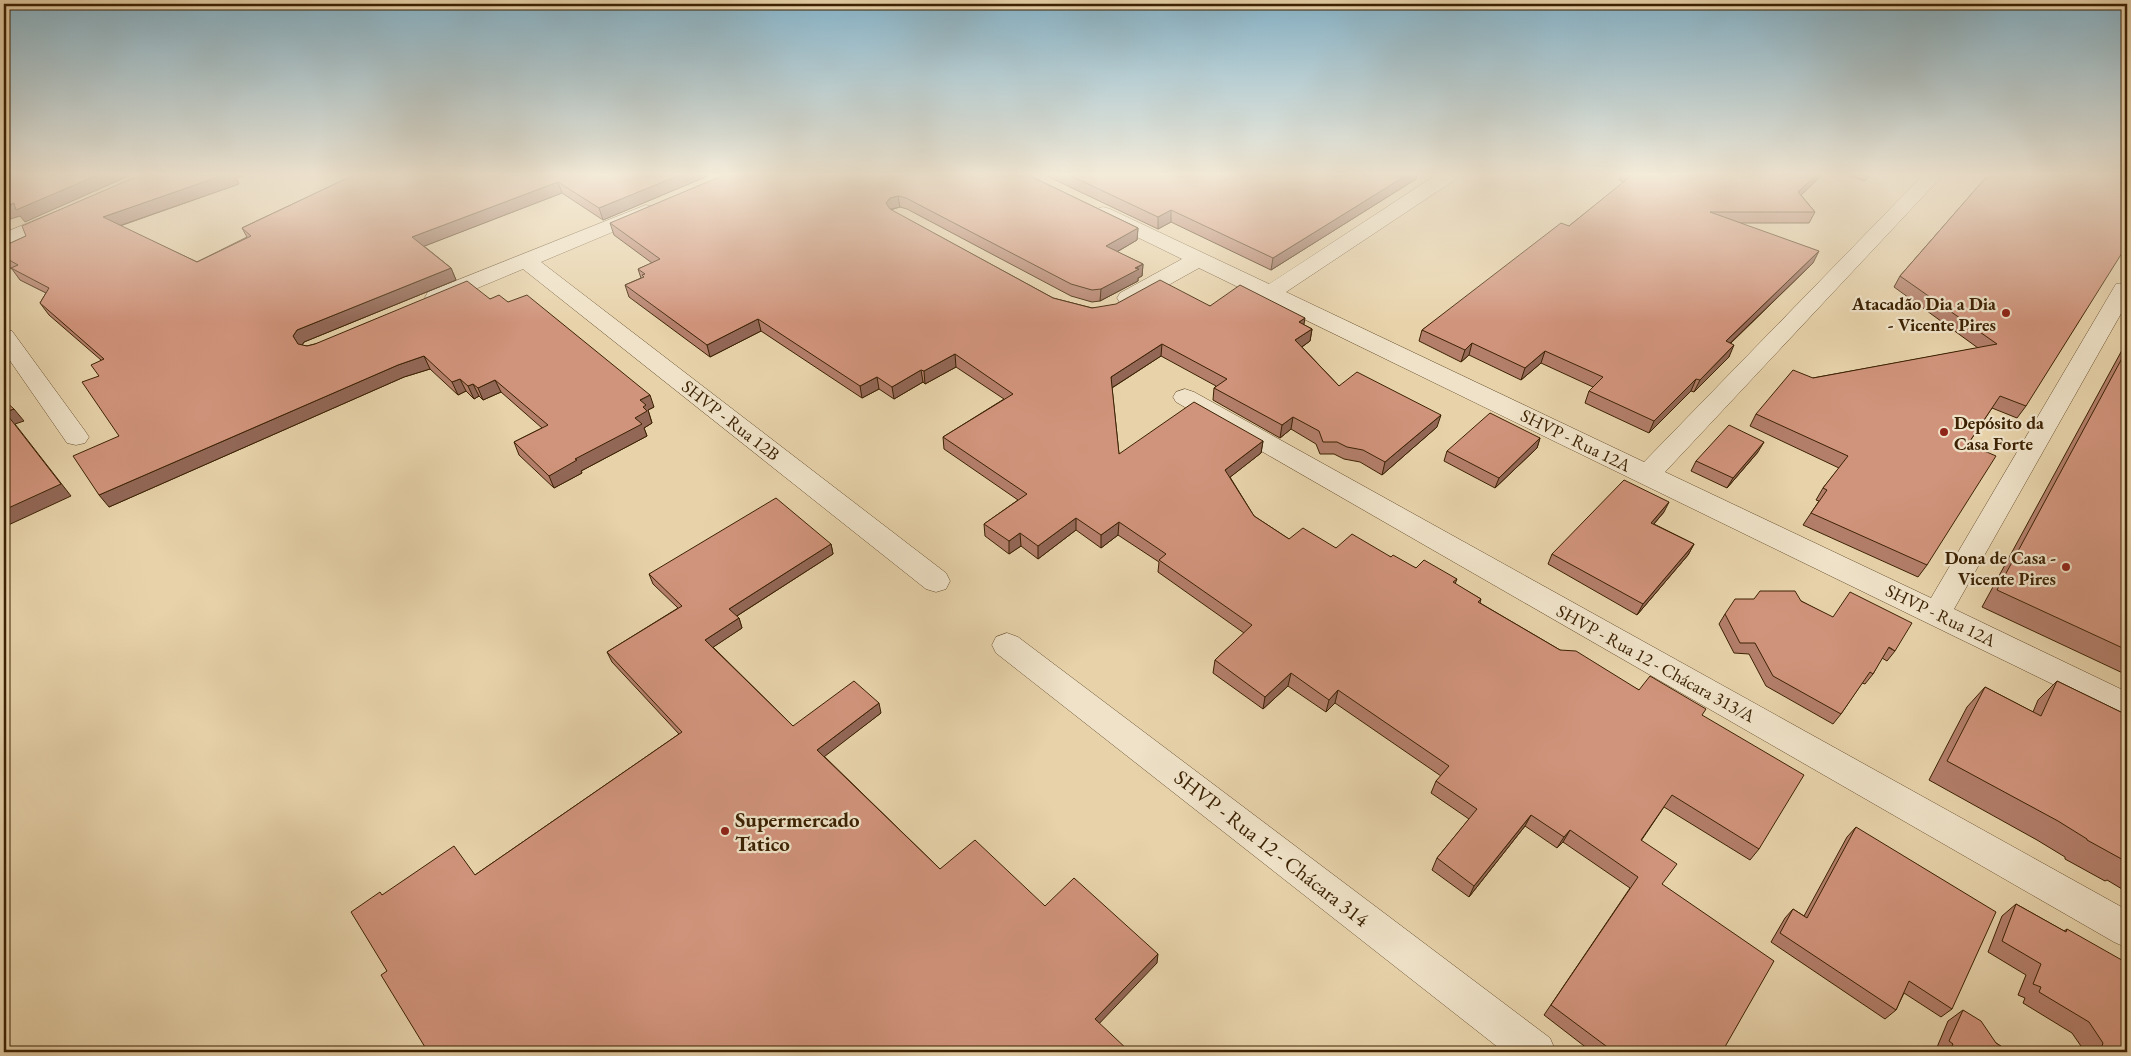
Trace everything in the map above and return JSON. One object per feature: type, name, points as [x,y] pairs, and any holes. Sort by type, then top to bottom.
[{"type":"street","points":[[4,241],[42,224]]},
{"type":"street","points":[[414,307],[613,224]]},
{"type":"street","name":"SHVP - Rua 12A","points":[[1126,224],[2127,706]]},
{"type":"street","points":[[1270,293],[1374,224]]},
{"type":"street","points":[[1648,474],[1887,224]]},
{"type":"street","points":[[1107,309],[1199,259]]},
{"type":"street","name":"SHVP - Rua 12B","points":[[525,260],[936,581]]},
{"type":"street","points":[[1937,613],[2124,289]]},
{"type":"street","points":[[4,336],[76,437]]},
{"type":"street","name":"SHVP - Rua 12 - Chácara 313/A","points":[[1185,397],[2127,930]]},
{"type":"street","name":"SHVP - Rua 12 - Chácara 314","points":[[1007,644],[1536,1052]]},
{"type":"building","points":[[26,224],[118,224],[197,262],[251,236],[242,228],[250,224],[446,224],[412,237],[451,268],[297,330],[293,336],[298,344],[307,346],[315,344],[467,281],[490,299],[499,295],[508,302],[527,295],[650,395],[640,400],[646,405],[643,407],[647,411],[635,418],[642,424],[575,459],[577,460],[549,476],[514,442],[548,425],[495,380],[478,388],[473,384],[468,386],[460,379],[452,382],[424,356],[398,365],[99,495],[73,456],[119,436],[82,382],[99,376],[91,365],[104,359],[40,303],[49,288],[11,268],[18,265],[4,257],[4,246],[26,236],[22,226]]},
{"type":"building","points":[[612,224],[918,224],[1053,298],[1092,308],[1116,304],[1160,280],[1210,306],[1240,285],[1305,318],[1299,322],[1312,329],[1295,340],[1339,386],[1357,372],[1441,415],[1385,462],[1363,450],[1347,447],[1337,442],[1323,442],[1319,431],[1293,417],[1282,425],[1214,388],[1227,379],[1162,344],[1111,377],[1119,454],[1194,402],[1263,441],[1225,470],[1254,516],[1289,539],[1303,528],[1336,548],[1352,534],[1391,557],[1393,555],[1416,568],[1424,560],[1457,579],[1453,582],[1481,599],[1478,602],[1560,650],[1576,651],[1639,690],[1650,676],[1706,709],[1702,715],[1804,775],[1759,849],[1672,795],[1641,840],[1677,864],[1662,884],[1774,961],[1722,1052],[1614,1052],[1551,1005],[1638,877],[1570,830],[1564,837],[1531,815],[1474,886],[1437,858],[1477,809],[1436,781],[1449,766],[1338,690],[1329,700],[1291,673],[1265,697],[1215,660],[1252,625],[1159,560],[1166,554],[1119,522],[1101,535],[1076,518],[1038,546],[1020,533],[1009,541],[984,524],[1027,494],[943,437],[1013,394],[955,354],[924,371],[921,370],[892,387],[877,377],[860,386],[758,319],[707,345],[625,285],[644,277],[642,275],[645,274],[638,269],[660,259]]},
{"type":"building","points":[[956,224],[1130,224],[1138,228],[1106,246],[1143,264],[1135,268],[1139,269],[1101,289],[1092,290],[1071,284]]},
{"type":"building","points":[[1201,224],[1327,224],[1273,258]]},
{"type":"building","points":[[1559,224],[1569,226],[1571,224],[1744,224],[1819,251],[1726,341],[1734,345],[1700,380],[1696,379],[1654,421],[1589,391],[1603,377],[1545,351],[1525,368],[1472,343],[1465,350],[1422,330]]},
{"type":"building","points":[[1945,224],[2127,224],[2127,245],[2026,406],[2000,396],[1968,444],[1996,456],[1927,565],[1811,513],[1827,490],[1823,488],[1848,456],[1756,414],[1793,370],[1813,378],[1997,344],[1900,276]]},
{"type":"building","name":"Dona de Casa - Vicente Pires","points":[[2127,349],[2127,650],[1997,590]]},
{"type":"building","points":[[4,400],[14,409],[5,412],[61,484],[4,510]]},
{"type":"building","points":[[1490,413],[1540,438],[1499,478],[1447,451]]},
{"type":"building","points":[[1729,425],[1764,442],[1733,478],[1696,461]]},
{"type":"building","points":[[1624,480],[1669,502],[1651,523],[1694,544],[1643,604],[1552,554]]},
{"type":"building","name":"Supermercado Tatico","points":[[776,498],[831,544],[729,609],[739,618],[705,640],[793,726],[854,681],[879,703],[817,750],[940,869],[975,840],[1045,906],[1074,878],[1158,954],[1095,1019],[1130,1052],[428,1052],[381,975],[387,971],[351,912],[380,892],[382,895],[454,846],[475,875],[682,732],[607,652],[682,606],[649,574]]},
{"type":"building","points":[[1760,591],[1795,591],[1801,601],[1833,617],[1850,592],[1912,623],[1895,651],[1889,647],[1873,674],[1870,672],[1841,714],[1773,676],[1755,643],[1740,643],[1725,614],[1735,599],[1754,599]]},
{"type":"building","points":[[2057,681],[2127,715],[2127,862],[2087,840],[2058,821],[1947,761],[1985,687],[2041,716]]},
{"type":"building","points":[[1856,827],[1996,912],[1952,1009],[1909,981],[1896,1010],[1780,933],[1793,909],[1807,918]]},
{"type":"building","points":[[2016,904],[2066,932],[2067,929],[2127,963],[2127,1052],[2100,1052],[2103,1043],[2089,1022],[2039,992],[2041,987],[2033,984],[2041,964],[2002,941]]},
{"type":"building","points":[[1963,1010],[1981,1021],[1996,1043],[2010,1052],[1949,1052],[1953,1044],[1949,1041]]},
{"type":"place","name":"Atacadão Dia a Dia - Vicente Pires","points":[[2006,313]]},
{"type":"place","name":"Depósito da Casa Forte","points":[[1944,432]]},
{"type":"place","name":"Dona de Casa - Vicente Pires","points":[[2066,567]]},
{"type":"place","name":"Supermercado Tatico","points":[[725,831]]}]
